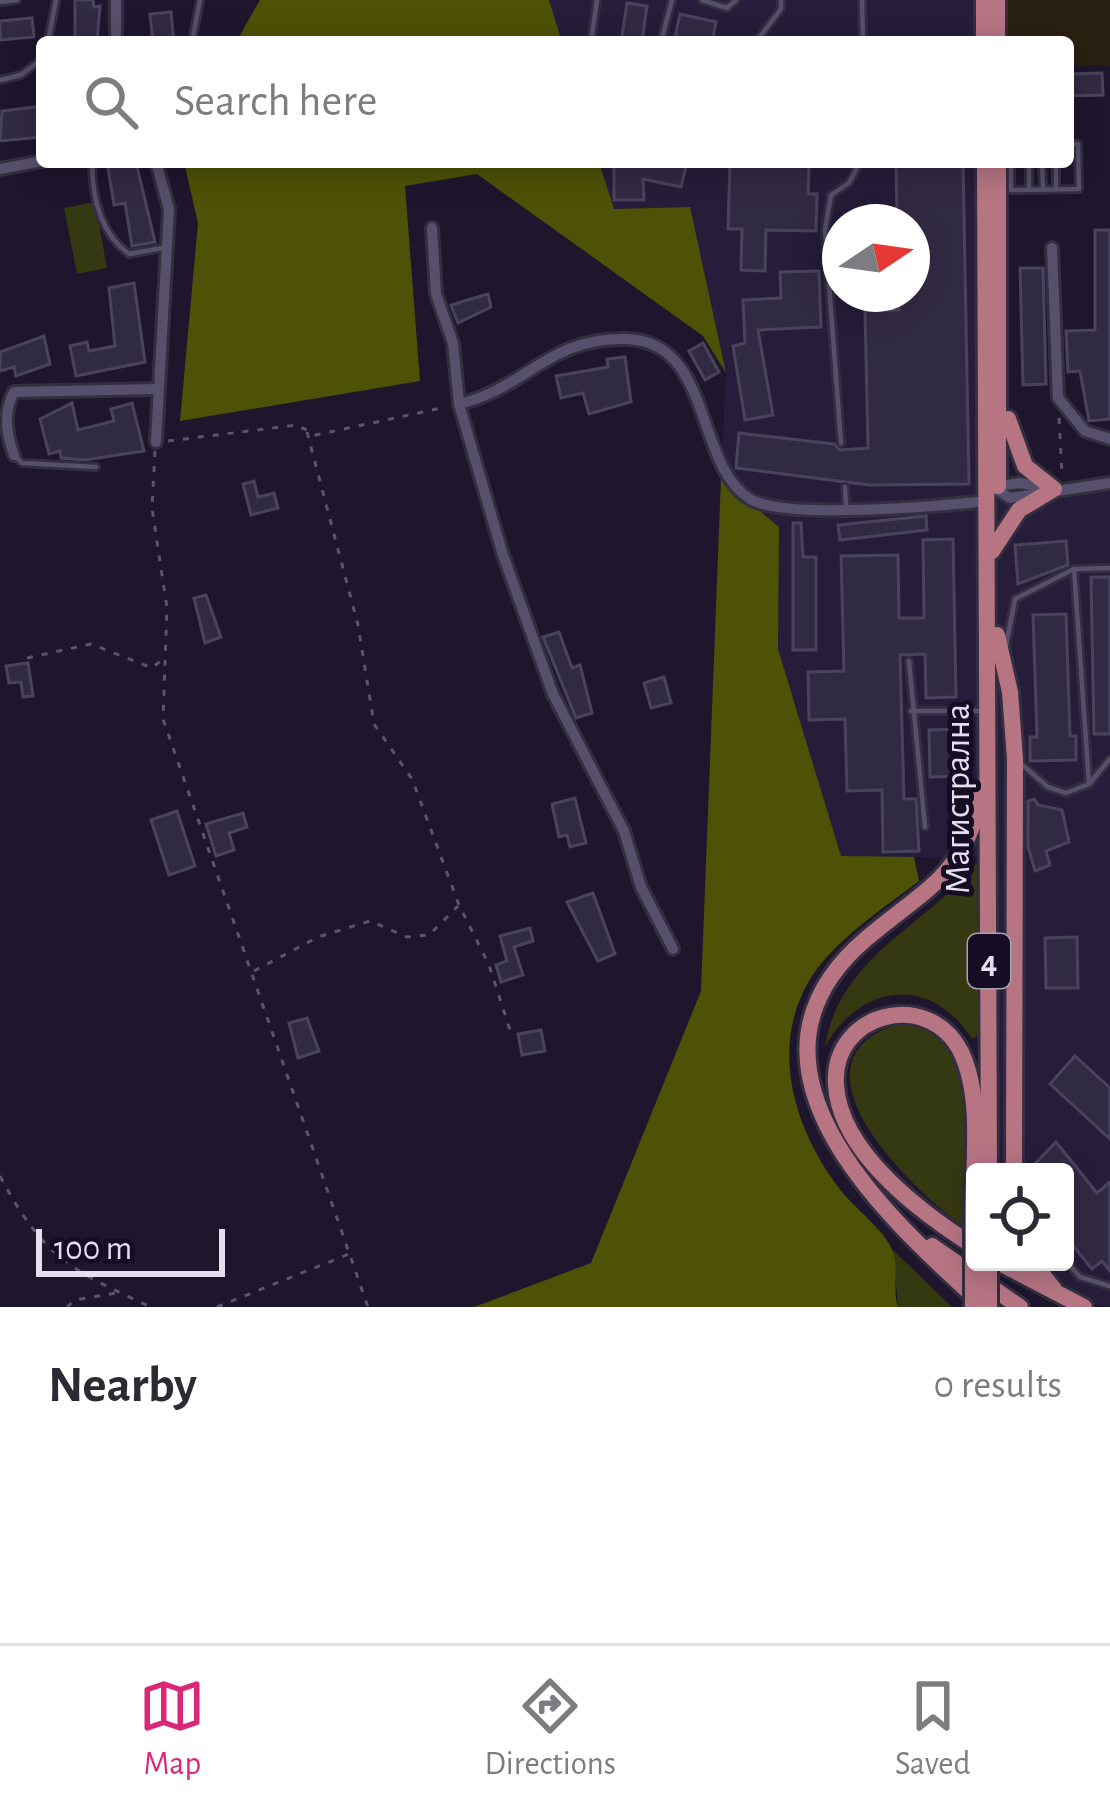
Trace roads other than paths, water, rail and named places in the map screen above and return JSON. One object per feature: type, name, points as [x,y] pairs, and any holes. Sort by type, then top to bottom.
[{"type":"main road","points":[[984,0],[984,36]]},
{"type":"main road","points":[[997,0],[997,36]]},
{"type":"main road","name":"Магистрална","points":[[985,168],[992,490],[988,1163]]},
{"type":"main road","name":"Магистрална","points":[[992,490],[1002,389],[998,168]]},
{"type":"main road","points":[[991,561],[1019,510],[1058,489],[1022,461],[1002,389]]},
{"type":"main road","points":[[990,605],[1004,663],[1015,759],[1014,1163]]},
{"type":"main road","points":[[987,1307],[892,1219],[852,1172],[824,1124],[811,1078],[813,1025],[844,960],[956,865],[970,840],[989,750]]},
{"type":"main road","points":[[966,1240],[898,1187],[859,1141],[840,1107],[839,1060],[852,1037],[869,1022],[895,1013],[923,1016],[945,1029],[962,1054],[972,1104],[973,1163]]},
{"type":"main road","points":[[892,1219],[1020,1307]]},
{"type":"main road","points":[[973,1271],[973,1307]]},
{"type":"main road","points":[[987,1307],[989,1271]]},
{"type":"main road","points":[[1015,1271],[1076,1304]]},
{"type":"main road","points":[[1041,1271],[1076,1304]]},
{"type":"street","points":[[116,0],[116,36]]},
{"type":"street","points":[[0,171],[36,163]]},
{"type":"street","points":[[155,442],[169,209],[158,168]]},
{"type":"street","points":[[432,228],[436,293],[453,343],[459,404],[502,552],[553,694],[624,831],[641,887],[673,949]]},
{"type":"street","points":[[1052,248],[1058,398],[1085,431],[1110,439]]},
{"type":"street","points":[[459,404],[489,397],[574,344],[632,339],[666,352],[701,402],[726,476],[750,499],[779,509],[846,506],[878,512],[992,490],[1110,483]]},
{"type":"street","points":[[14,455],[7,436],[7,404],[14,392],[157,389]]},
{"type":"lane","points":[[0,2],[17,0]]},
{"type":"lane","points":[[49,36],[56,0]]},
{"type":"lane","points":[[193,36],[200,0]]},
{"type":"lane","points":[[592,36],[597,0]]},
{"type":"lane","points":[[663,36],[672,0]]},
{"type":"lane","points":[[702,0],[727,8],[736,0]]},
{"type":"lane","points":[[761,36],[781,9],[781,0]]},
{"type":"lane","points":[[862,0],[863,36]]},
{"type":"lane","points":[[0,80],[21,75],[36,63]]},
{"type":"lane","points":[[1012,190],[1079,189],[1078,144],[1074,144]]},
{"type":"lane","points":[[92,168],[95,200],[109,240],[129,254],[168,247]]},
{"type":"lane","points":[[841,442],[825,230],[831,195],[849,183],[857,168]]},
{"type":"lane","points":[[999,218],[1012,190],[1011,168]]},
{"type":"lane","points":[[1029,168],[1029,190]]},
{"type":"lane","points":[[1042,168],[1043,189]]},
{"type":"lane","points":[[1055,168],[1056,189]]},
{"type":"lane","points":[[14,455],[22,464],[96,467]]},
{"type":"lane","points":[[844,488],[846,506]]},
{"type":"lane","points":[[1004,663],[1015,599],[1074,569],[1110,568]]},
{"type":"lane","points":[[1074,569],[1089,784]]},
{"type":"lane","points":[[909,661],[910,711],[925,827]]},
{"type":"lane","points":[[910,711],[989,711]]},
{"type":"lane","points":[[1015,759],[1048,787],[1066,793],[1089,784],[1110,759]]},
{"type":"lane","points":[[1074,1270],[1080,1277],[1110,1286]]}]
